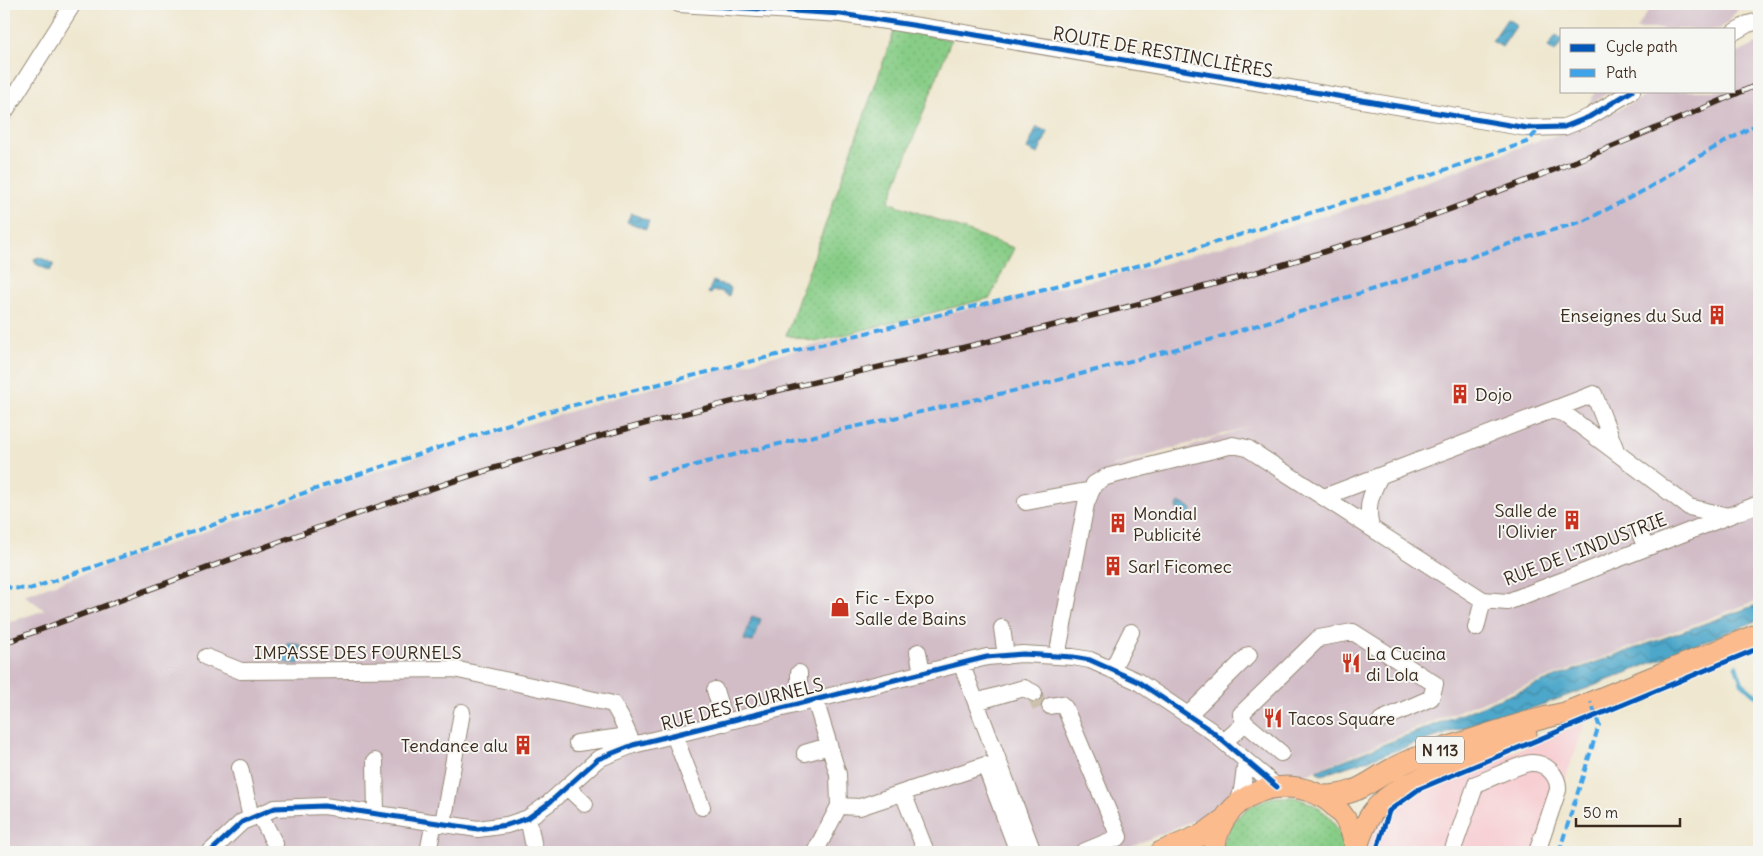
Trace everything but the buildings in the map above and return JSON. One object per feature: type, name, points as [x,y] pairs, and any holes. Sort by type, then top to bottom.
[{"type":"main road","name":"N 113","points":[[1320,796],[1333,796],[1352,792],[1403,763],[1533,719],[1565,712],[1759,634]]},
{"type":"main road","name":"N 113","points":[[1356,851],[1361,832],[1369,817],[1386,797],[1404,786],[1537,730],[1565,712]]},
{"type":"main road","points":[[1161,852],[1204,834],[1223,820],[1238,804],[1256,793],[1277,787],[1299,788],[1320,796],[1338,810],[1352,834],[1356,851]]},
{"type":"main road","points":[[1214,852],[1214,845],[1223,820]]},
{"type":"street","points":[[4,114],[73,4]]},
{"type":"street","name":"ROUTE DE RESTINCLIÈRES","points":[[679,4],[841,14],[1527,128],[1564,127],[1588,117],[1630,92]]},
{"type":"street","points":[[1736,31],[1748,24],[1759,21]]},
{"type":"street","points":[[1324,497],[1594,394],[1617,453]]},
{"type":"street","points":[[1552,410],[1565,414],[1689,507],[1728,516]]},
{"type":"street","name":"RUE DE L'INDUSTRIE","points":[[1092,490],[1094,484],[1106,477],[1233,445],[1248,448],[1483,600],[1507,602],[1759,504]]},
{"type":"street","points":[[1371,528],[1368,509],[1371,494],[1380,476]]},
{"type":"street","points":[[1026,502],[1092,490]]},
{"type":"street","points":[[1059,655],[1059,646],[1086,504],[1092,490]]},
{"type":"street","name":"RUE DE L'INDUSTRIE","points":[[1683,534],[1689,507]]},
{"type":"street","points":[[1638,528],[1646,548]]},
{"type":"street","points":[[1476,628],[1483,600]]},
{"type":"street","points":[[1002,628],[1006,656]]},
{"type":"street","points":[[1112,670],[1131,632]]},
{"type":"street","points":[[1281,753],[1245,723],[1241,714],[1319,638],[1353,632],[1436,684],[1431,698],[1381,720]]},
{"type":"street","points":[[918,652],[922,673]]},
{"type":"street","name":"RUE DES FOURNELS","points":[[210,852],[242,822],[276,808],[324,806],[478,829],[507,825],[528,818],[550,803],[598,759],[631,741],[674,735],[987,657],[1022,654],[1059,655],[1090,660],[1138,681],[1210,730],[1277,787]]},
{"type":"street","points":[[1188,715],[1249,655]]},
{"type":"street","name":"IMPASSE DES FOURNELS","points":[[206,657],[241,671],[454,669],[613,704],[631,741]]},
{"type":"street","points":[[961,664],[1033,852]]},
{"type":"street","points":[[799,674],[807,702]]},
{"type":"street","points":[[976,702],[1024,688],[1034,693]]},
{"type":"street","points":[[715,690],[725,722]]},
{"type":"street","name":"RUE DES FOURNELS","points":[[807,702],[829,746],[838,774],[839,806]]},
{"type":"street","points":[[1050,706],[1061,704],[1065,708],[1119,837],[1083,852]]},
{"type":"street","points":[[428,852],[438,823],[462,712]]},
{"type":"street","points":[[1224,742],[1245,723]]},
{"type":"street","points":[[674,735],[702,807]]},
{"type":"street","points":[[577,743],[631,741]]},
{"type":"street","points":[[805,753],[829,746]]},
{"type":"street","points":[[375,760],[376,814]]},
{"type":"street","points":[[1238,804],[1246,761]]},
{"type":"street","points":[[1452,852],[1476,784],[1530,762],[1540,764],[1552,772],[1558,782],[1558,790],[1537,852]]},
{"type":"street","points":[[815,852],[839,806],[860,807],[985,765],[1018,852]]},
{"type":"street","points":[[240,768],[255,816],[275,844]]},
{"type":"street","points":[[567,787],[586,804]]},
{"type":"street","points":[[904,793],[926,852]]},
{"type":"street","points":[[528,818],[535,852]]},
{"type":"shaded area","points":[[1653,4],[1742,4],[1720,28],[1637,28]]},
{"type":"shaded area","points":[[1759,43],[1759,600],[1473,705],[1117,852],[4,852],[4,624],[45,610],[24,595],[411,459],[625,395],[881,328],[1156,266],[1370,202],[1540,140],[1575,130],[1655,92],[1736,92],[1736,54]],"holes":[[[1254,425],[1172,453],[1112,466]]]},
{"type":"shaded area","points":[[1595,92],[1609,92],[1587,106]]},
{"type":"shaded area","points":[[1585,723],[1540,852],[1367,852],[1374,821],[1402,797]]},
{"type":"green space","points":[[895,29],[951,40],[889,202],[1014,248],[990,298],[816,342],[786,335]]},
{"type":"green space","points":[[1273,797],[1294,797],[1313,804],[1329,816],[1340,833],[1345,852],[1221,852],[1228,831],[1238,816],[1262,801]]},
{"type":"water","points":[[1507,19],[1517,25],[1502,47],[1492,41]]},
{"type":"water","points":[[1556,35],[1560,38],[1560,45],[1555,52],[1548,47]]},
{"type":"water","points":[[1037,127],[1048,132],[1038,154],[1027,149]]},
{"type":"water","points":[[631,213],[649,221],[646,229],[627,222]]},
{"type":"water","points":[[39,257],[54,264],[50,271],[36,264],[34,259]]},
{"type":"water","points":[[713,281],[731,288],[729,296],[720,291],[708,293]]},
{"type":"water","points":[[1179,502],[1192,509],[1188,516],[1176,509]]},
{"type":"water","points":[[1759,604],[1759,620],[1588,688],[1472,730],[1469,726],[1322,775],[1316,771],[1566,673]]},
{"type":"water","points":[[752,616],[761,619],[753,642],[744,640]]},
{"type":"water","points":[[288,643],[301,645],[299,664],[281,662],[282,657],[287,657]]},
{"type":"waterway","points":[[1736,666],[1742,683],[1759,698]]},
{"type":"tunnel","points":[[1034,693],[1041,709],[1050,706]]},
{"type":"railway","points":[[4,643],[390,502],[547,452],[713,406],[1147,302],[1313,255],[1443,212],[1507,188],[1634,138],[1759,84]]},
{"type":"marked path","points":[[647,478],[748,451],[1035,386],[1203,342],[1428,272],[1529,237],[1584,221],[1645,190],[1689,162],[1759,123]]},
{"type":"marked path","points":[[4,585],[11,588],[30,589],[324,486],[542,413],[1149,263],[1400,185],[1527,142],[1540,128]]},
{"type":"marked path","points":[[1559,852],[1599,725],[1591,702]]},
{"type":"cycle path","points":[[679,4],[841,14],[1527,128],[1564,127],[1589,117],[1630,92]]},
{"type":"cycle path","points":[[1376,852],[1389,811],[1419,789],[1759,648]]},
{"type":"cycle path","points":[[210,852],[242,822],[275,808],[324,806],[478,829],[507,825],[528,818],[549,803],[598,759],[633,745],[987,657],[1023,654],[1090,660],[1137,681],[1210,730],[1277,787]]},
{"type":"place","name":"Enseignes du Sud","points":[[1717,315]]},
{"type":"place","name":"Dojo","points":[[1460,394]]},
{"type":"place","name":"Salle de l'Olivier","points":[[1572,520]]},
{"type":"place","name":"Mondial Publicité","points":[[1118,523]]},
{"type":"place","name":"Sarl Ficomec","points":[[1113,566]]},
{"type":"place","name":"Fic - Expo Salle de Bains","points":[[840,607]]},
{"type":"place","name":"La Cucina di Lola","points":[[1351,663]]},
{"type":"place","name":"Tacos Square","points":[[1273,718]]},
{"type":"place","name":"Tendance alu","points":[[523,745]]}]
